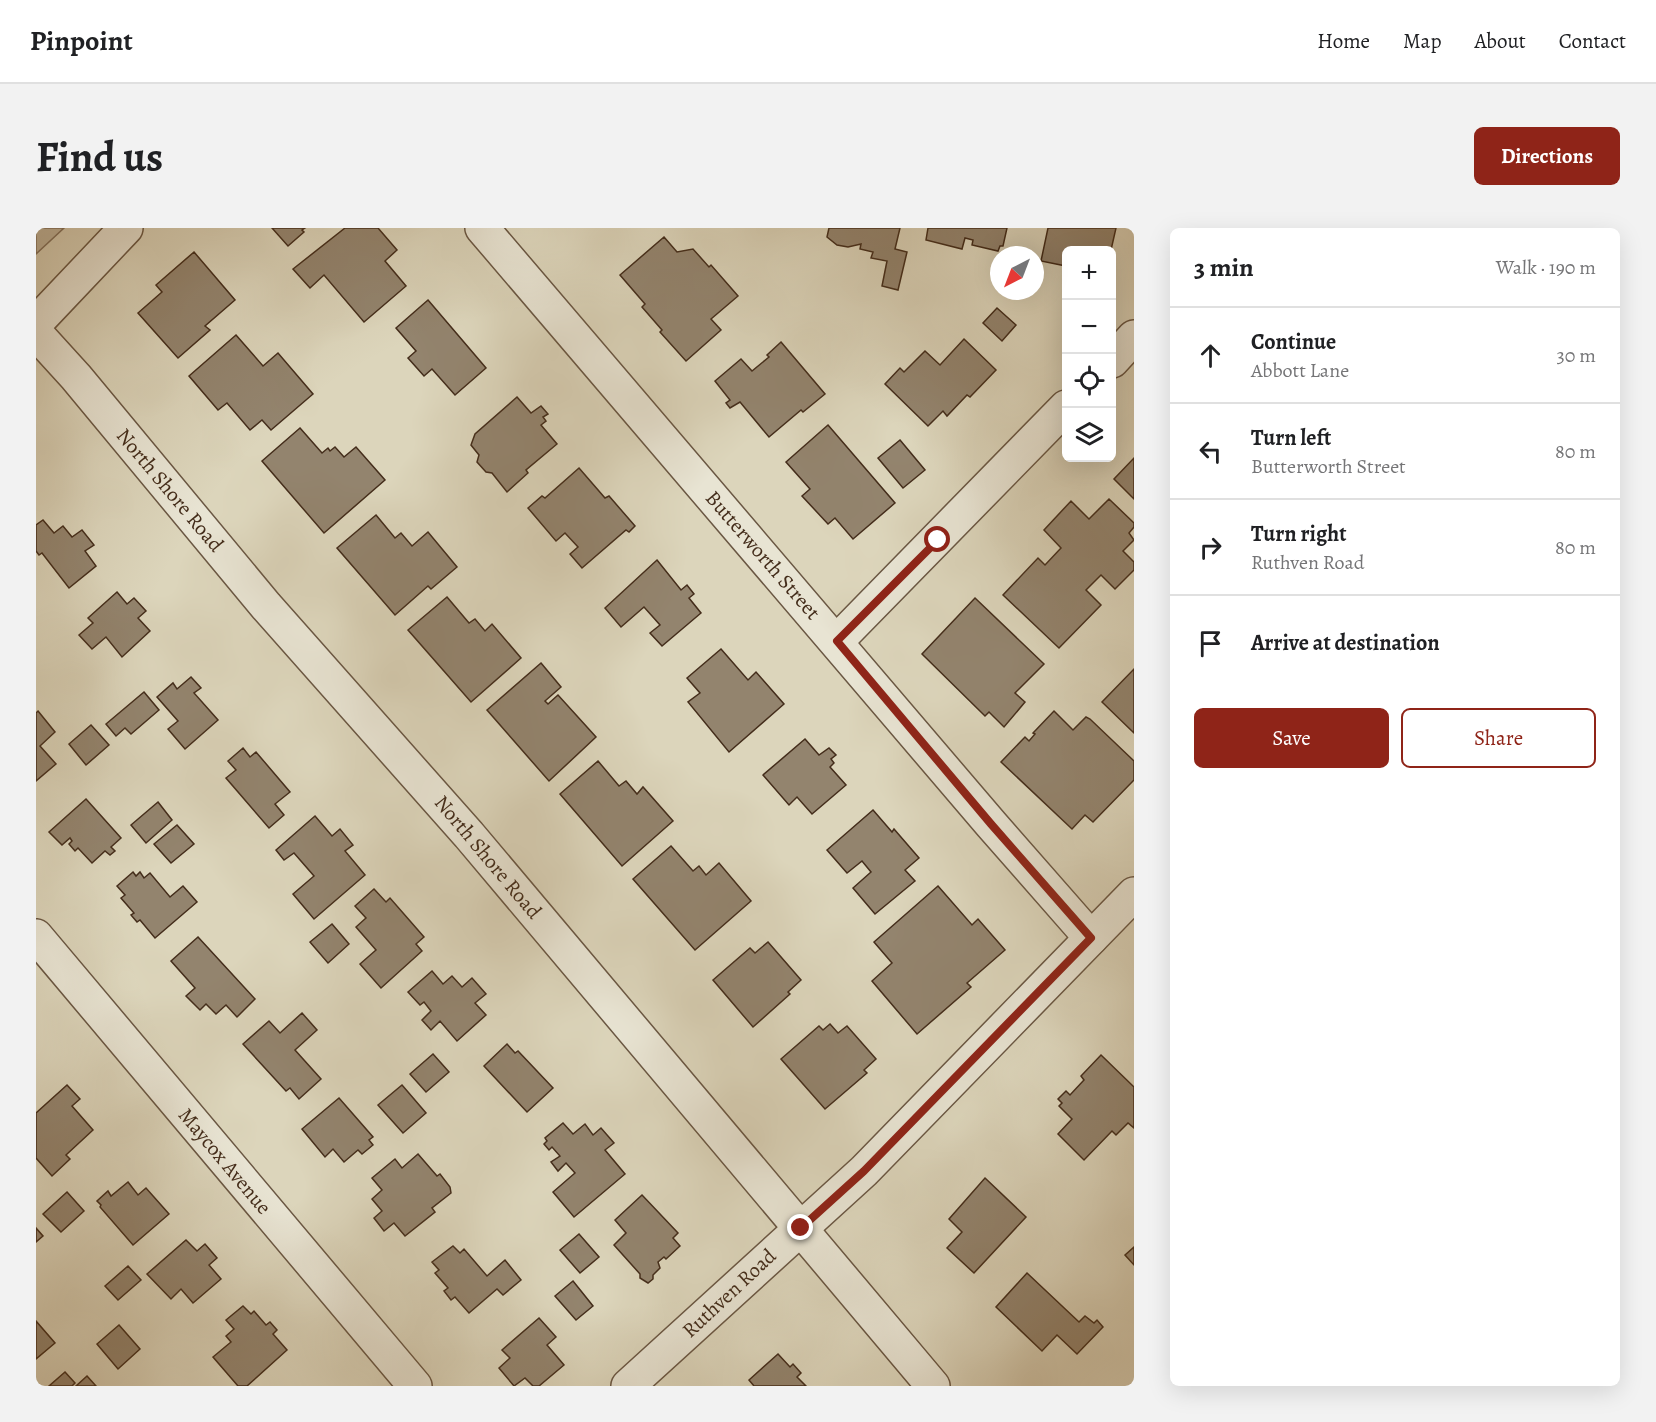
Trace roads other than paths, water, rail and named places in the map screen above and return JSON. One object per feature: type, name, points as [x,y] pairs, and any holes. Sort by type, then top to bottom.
[{"type":"street","points":[[36,323],[126,228]]},
{"type":"street","name":"Butterworth Street","points":[[482,228],[1091,938]]},
{"type":"street","name":"North Shore Road","points":[[36,333],[76,377],[267,606],[470,835],[933,1386]]},
{"type":"street","points":[[1116,357],[1134,337]]},
{"type":"street","points":[[837,641],[1065,408]]},
{"type":"street","name":"Ruthven Road","points":[[628,1386],[864,1171],[1134,894]]},
{"type":"street","name":"Maycox Avenue","points":[[36,936],[415,1386]]}]
